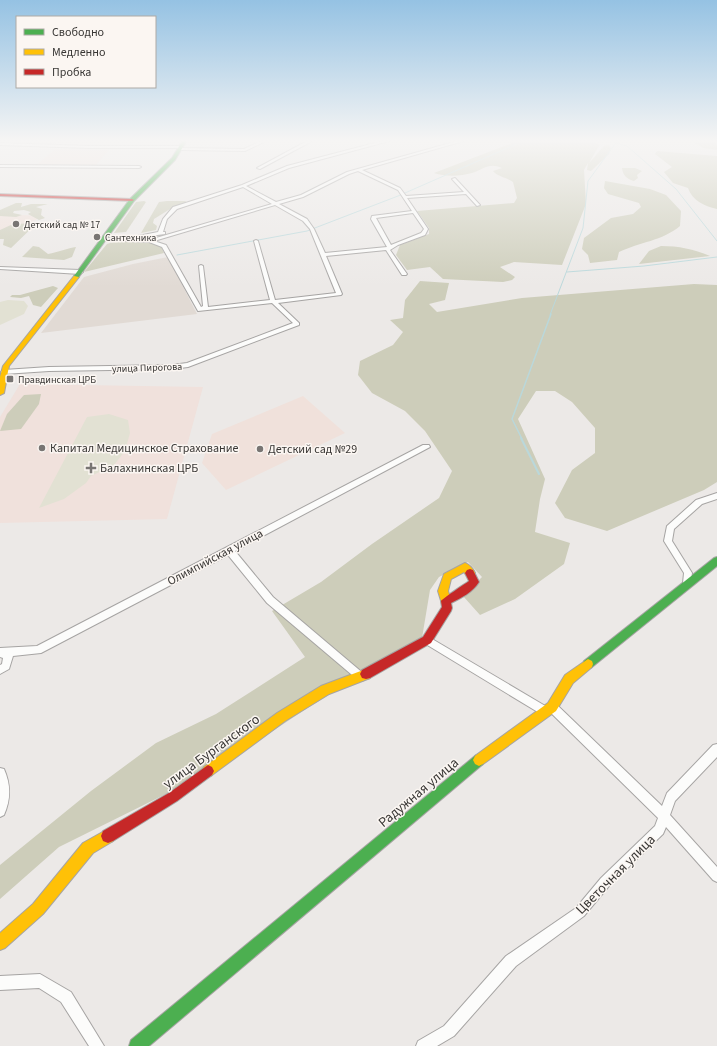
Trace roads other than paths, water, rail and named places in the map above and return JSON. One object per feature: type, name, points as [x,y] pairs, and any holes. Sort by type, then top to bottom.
[{"type":"street","points":[[0,394],[6,366],[80,272],[132,200],[143,189]]},
{"type":"street","points":[[200,310],[159,238],[165,219],[175,208],[195,200],[233,189]]},
{"type":"street","points":[[200,310],[339,294],[312,229],[305,220],[248,189]]},
{"type":"street","points":[[105,239],[149,241],[302,196],[316,189]]},
{"type":"street","points":[[323,255],[390,248],[396,244],[423,234],[426,229],[424,224],[399,189]]},
{"type":"street","points":[[462,189],[478,205]]},
{"type":"street","points":[[405,198],[466,193]]},
{"type":"street","points":[[0,195],[132,200]]},
{"type":"street","points":[[404,274],[388,250],[390,248],[373,219],[374,217],[415,212]]},
{"type":"street","points":[[122,240],[159,238]]},
{"type":"street","points":[[256,241],[273,301]]},
{"type":"street","points":[[200,310],[206,307],[201,266]]},
{"type":"street","points":[[0,268],[80,272]]},
{"type":"street","name":"улица Пирогова","points":[[3,377],[49,369],[172,367],[188,365],[297,324],[273,301]]},
{"type":"street","name":"Олимпийская улица","points":[[0,652],[38,650],[426,447]]},
{"type":"street","points":[[687,583],[688,573],[668,541],[670,528],[699,502],[717,496]]},
{"type":"street","points":[[230,550],[270,600],[360,677]]},
{"type":"street","name":"Радужная улица","points":[[137,1046],[481,758],[549,709],[569,679],[687,583],[717,561]]},
{"type":"street","name":"улица Бурганского","points":[[0,943],[38,909],[88,848],[173,797],[281,717],[325,690],[360,677],[427,640],[447,608],[446,601]]},
{"type":"street","points":[[427,640],[549,709],[664,816],[717,876]]},
{"type":"street","name":"Олимпийская улица","points":[[0,652],[8,656],[6,666],[0,670]]},
{"type":"street","name":"Цветочная улица","points":[[423,1046],[449,1031],[511,961],[580,912],[605,882],[659,830],[671,797],[717,749]]},
{"type":"street","points":[[0,773],[4,780],[4,800],[0,811]]},
{"type":"street","points":[[0,983],[40,980],[66,997],[97,1046]]},
{"type":"waterway","points":[[177,255],[307,231],[414,189]]},
{"type":"waterway","points":[[550,315],[583,228],[587,189]]},
{"type":"waterway","points":[[676,189],[717,241]]},
{"type":"waterway","points":[[567,272],[644,266],[717,257]]},
{"type":"waterway","points":[[522,439],[512,419],[551,314]]},
{"type":"waterway","points":[[521,438],[539,474]]},
{"type":"place","name":"Детский сад № 17","points":[[16,224]]},
{"type":"place","name":"Сантехника","points":[[97,237]]},
{"type":"place","name":"Правдинская ЦРБ","points":[[10,379]]},
{"type":"place","name":"Капитал Медицинское Страхование","points":[[42,448]]},
{"type":"place","name":"Детский сад №29","points":[[260,449]]},
{"type":"place","name":"Балахнинская ЦРБ","points":[[91,468]]}]
